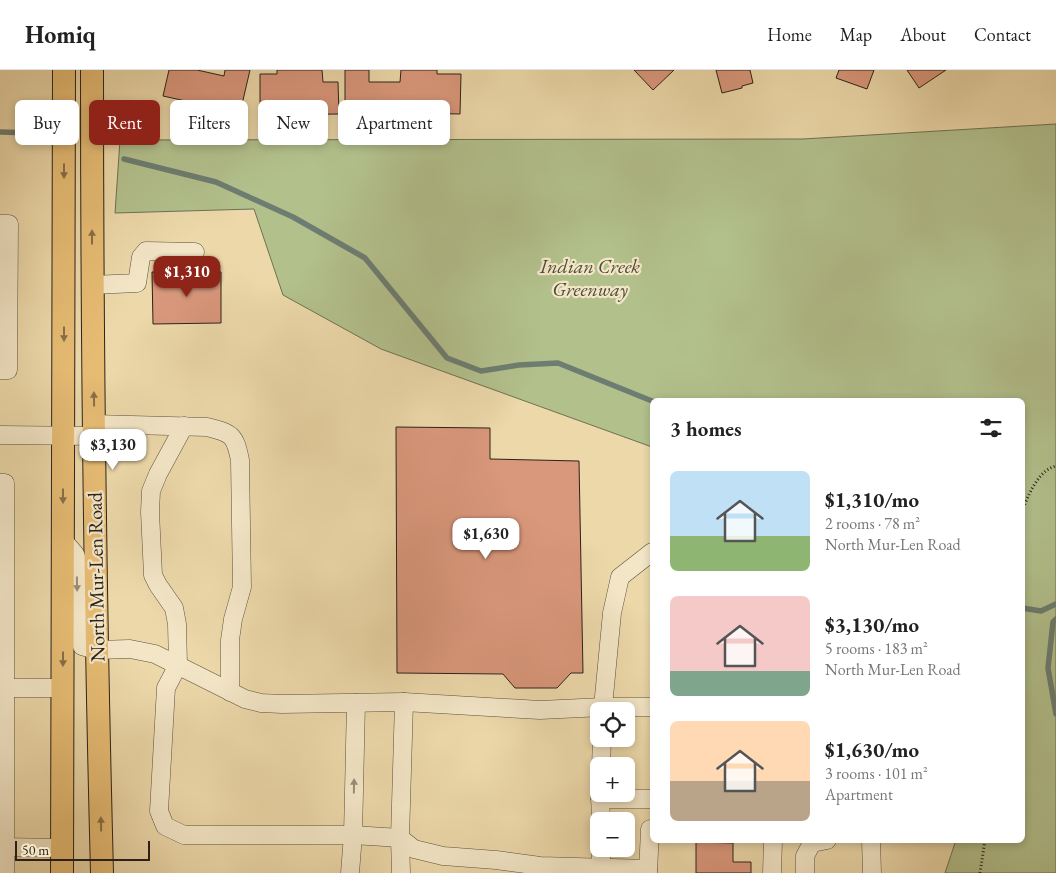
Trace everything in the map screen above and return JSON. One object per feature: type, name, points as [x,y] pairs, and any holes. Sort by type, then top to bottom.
[{"type":"main road","name":"North Mur-Len Road","points":[[62,873],[64,70]]},
{"type":"main road","name":"North Mur-Len Road","points":[[92,70],[96,650],[102,873]]},
{"type":"lane","points":[[0,224],[9,224],[8,370],[0,370]]},
{"type":"lane","points":[[92,286],[137,283],[141,257],[146,252],[195,252]]},
{"type":"lane","points":[[0,435],[63,435],[94,430],[184,426],[207,427],[224,431],[232,438],[236,444],[240,460],[242,587],[233,619],[230,640],[230,692]]},
{"type":"lane","points":[[184,426],[158,474],[152,491],[150,512],[153,575],[174,608],[177,624],[178,665],[166,688],[159,811],[165,826],[184,835],[353,835],[400,838],[414,849],[442,856],[496,860],[540,866],[648,871],[650,828]]},
{"type":"lane","points":[[0,483],[5,483],[2,688],[2,847],[4,873]]},
{"type":"lane","points":[[63,540],[75,554],[78,640],[82,646],[96,650],[130,649],[156,654],[245,699],[261,703],[282,704],[404,702],[540,710],[590,709]]},
{"type":"lane","points":[[604,702],[612,613],[620,577],[650,554]]},
{"type":"lane","points":[[2,688],[62,688]]},
{"type":"lane","points":[[401,873],[400,838],[404,702]]},
{"type":"lane","points":[[350,873],[353,835],[356,703]]},
{"type":"lane","points":[[635,708],[650,707]]},
{"type":"lane","points":[[635,798],[650,799]]},
{"type":"lane","points":[[772,873],[773,843]]},
{"type":"lane","points":[[805,873],[805,856],[812,843]]},
{"type":"lane","points":[[871,843],[872,873]]},
{"type":"lane","points":[[2,847],[62,848]]},
{"type":"lane","points":[[601,857],[601,870]]},
{"type":"path","points":[[1025,505],[1034,486],[1043,474],[1056,466]]},
{"type":"path","points":[[980,873],[984,843]]},
{"type":"green space","name":"Indian Creek Greenway","points":[[1056,124],[1056,873],[945,873],[955,843],[1025,843],[1025,398],[650,398],[650,446],[381,349],[283,295],[254,209],[115,213],[120,145],[160,145],[160,140],[170,140],[170,145],[248,145],[248,140],[258,140],[258,145],[328,145],[328,140],[338,140],[338,145],[450,145],[450,140],[803,139]]},
{"type":"building","points":[[169,70],[197,70],[224,76],[225,70],[250,70],[243,100],[181,100],[163,96]]},
{"type":"building","points":[[277,70],[322,70],[323,82],[338,82],[338,114],[328,114],[328,100],[260,100],[260,74],[277,74]]},
{"type":"building","points":[[345,70],[369,70],[369,82],[400,82],[401,70],[437,70],[437,74],[461,74],[460,114],[450,114],[450,100],[345,100]]},
{"type":"building","points":[[634,70],[674,70],[653,90]]},
{"type":"building","points":[[716,70],[750,70],[753,83],[722,93]]},
{"type":"building","points":[[839,70],[874,70],[867,89],[836,78]]},
{"type":"building","points":[[907,70],[946,70],[919,88]]},
{"type":"building","points":[[152,272],[221,272],[221,323],[153,324]]},
{"type":"building","points":[[396,427],[490,428],[490,459],[579,461],[583,673],[571,673],[557,688],[515,688],[503,674],[397,673]]},
{"type":"building","points":[[696,843],[733,843],[733,862],[751,862],[751,873],[696,873]]},
{"type":"waterway","points":[[0,132],[15,132]]},
{"type":"waterway","points":[[124,159],[216,182],[293,217],[365,258],[447,358],[481,371],[519,365],[558,363],[650,400]]},
{"type":"waterway","points":[[1025,608],[1041,611],[1056,604]]},
{"type":"waterway","points":[[1056,619],[1053,622],[1048,668],[1056,714]]}]
